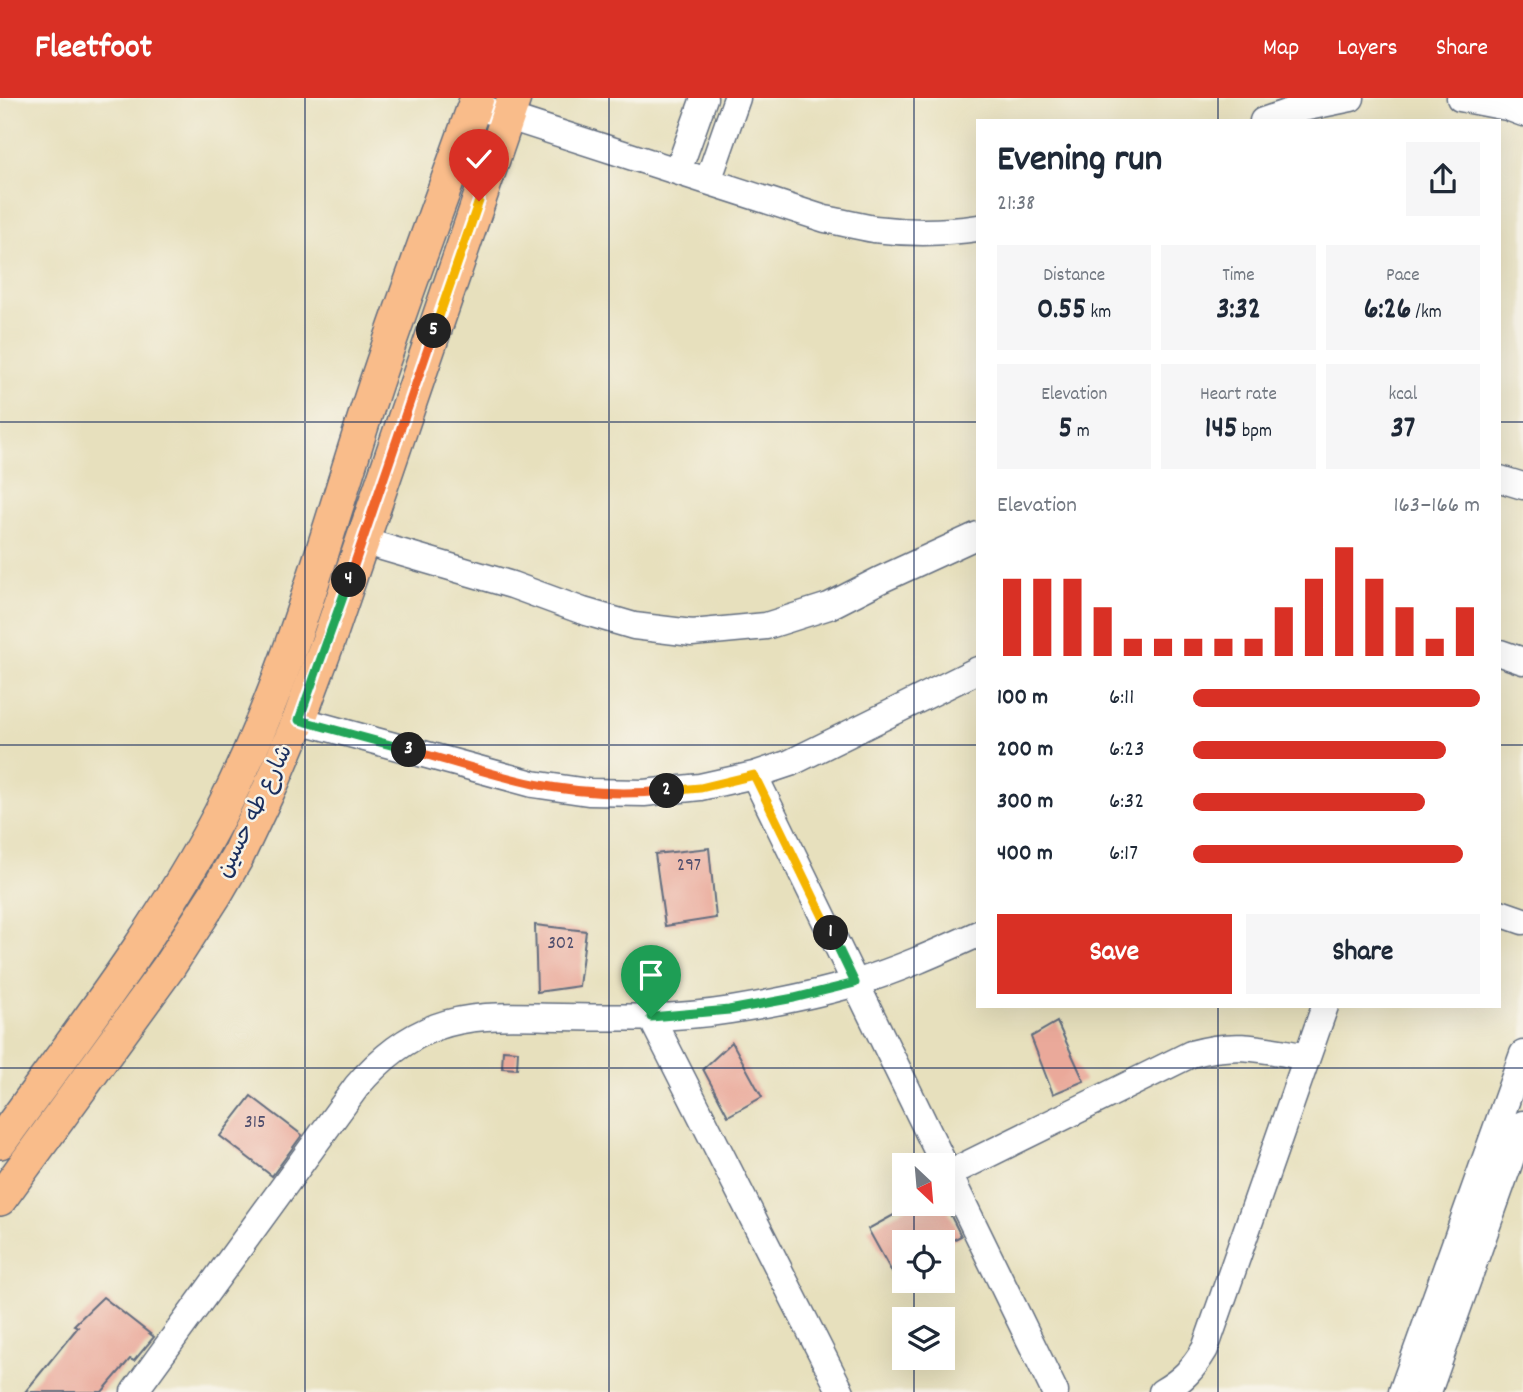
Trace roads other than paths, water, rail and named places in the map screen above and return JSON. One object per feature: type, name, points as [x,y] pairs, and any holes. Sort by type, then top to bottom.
[{"type":"main road","name":"شارع طه حسين","points":[[0,1142],[164,911],[194,863],[245,761],[268,708],[295,632],[383,360],[476,102]]},
{"type":"main road","name":"شارع طه حسين","points":[[0,1199],[168,968],[215,895],[256,818],[299,720],[511,107]]},
{"type":"street","points":[[678,171],[704,98]]},
{"type":"street","points":[[708,181],[737,98]]},
{"type":"street","points":[[1269,119],[1298,109],[1351,98]]},
{"type":"street","points":[[1460,98],[1507,107],[1523,113]]},
{"type":"street","points":[[476,102],[511,107],[678,171],[825,219],[874,229],[916,232],[976,228]]},
{"type":"street","points":[[1501,479],[1523,486]]},
{"type":"street","points":[[362,541],[634,626],[692,633],[766,626],[828,606],[976,536]]},
{"type":"street","points":[[1501,653],[1523,661]]},
{"type":"street","points":[[299,720],[533,784],[588,792],[644,793],[700,788],[790,763],[976,671]]},
{"type":"street","points":[[754,775],[938,1153]]},
{"type":"street","points":[[1501,913],[1523,921]]},
{"type":"street","points":[[134,1392],[357,1086],[389,1053],[412,1037],[465,1019],[651,1017],[729,1010],[855,983],[922,959],[976,935]]},
{"type":"street","points":[[1162,1392],[1178,1383],[1194,1367],[1205,1349],[1324,1008]]},
{"type":"street","points":[[651,1017],[841,1392]]},
{"type":"street","points":[[956,1170],[1191,1054],[1231,1046],[1251,1046],[1307,1057]]},
{"type":"street","points":[[1402,1392],[1523,1054]]},
{"type":"street","points":[[1428,1392],[1523,1124]]},
{"type":"street","points":[[956,1190],[1055,1392]]}]
